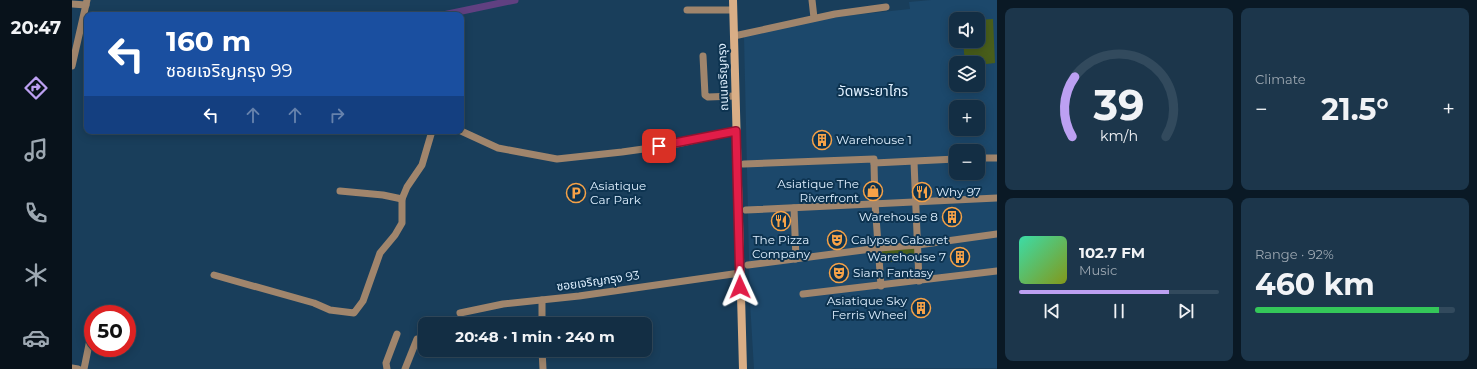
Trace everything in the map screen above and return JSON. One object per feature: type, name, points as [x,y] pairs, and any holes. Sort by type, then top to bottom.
[{"type":"main road","name":"ถนนเจริญกรุง","points":[[733,0],[743,369]]},
{"type":"street","points":[[812,0],[814,18]]},
{"type":"street","points":[[72,4],[86,3],[72,66]]},
{"type":"street","points":[[734,36],[814,18],[886,7]]},
{"type":"street","points":[[687,10],[733,10]]},
{"type":"street","points":[[703,56],[705,95],[735,96]]},
{"type":"street","points":[[464,132],[498,148],[557,158],[658,147],[736,131]]},
{"type":"street","points":[[214,276],[314,303],[330,310],[354,313],[363,301],[380,253],[396,235],[402,224],[402,199],[407,187],[422,165],[431,134]]},
{"type":"street","points":[[985,158],[997,158]]},
{"type":"street","points":[[744,164],[874,159],[875,203],[881,286]]},
{"type":"street","points":[[874,163],[949,160]]},
{"type":"street","points":[[914,162],[919,281]]},
{"type":"street","points":[[340,191],[383,195],[402,199]]},
{"type":"street","points":[[746,210],[997,198]]},
{"type":"street","points":[[794,208],[796,259]]},
{"type":"street","points":[[748,265],[997,234]]},
{"type":"street","points":[[803,294],[881,286],[997,271]]},
{"type":"street","name":"ซอยเจริญกรุง 93","points":[[460,313],[503,304],[578,296],[740,273]]},
{"type":"street","points":[[542,300],[542,317]]},
{"type":"street","points":[[387,369],[386,363],[397,334]]},
{"type":"street","points":[[405,369],[417,339]]},
{"type":"street","points":[[72,368],[85,369],[87,357]]},
{"type":"street","points":[[542,357],[543,369]]},
{"type":"shaded area","name":"Asiatique The Riverfront","points":[[931,0],[997,0],[997,368],[754,369],[750,302],[744,36],[834,17],[910,9],[909,2]]},
{"type":"green space","points":[[993,19],[995,63],[985,64],[985,56],[964,56],[964,48],[985,48],[985,20]]},
{"type":"green space","points":[[916,247],[916,260],[880,263],[879,250]]},
{"type":"waterway","points":[[457,12],[515,0]]},
{"type":"place","name":"Warehouse 1","points":[[822,140]]},
{"type":"place","name":"Asiatique The Riverfront","points":[[873,191]]},
{"type":"place","name":"Why 97","points":[[922,192]]},
{"type":"place","name":"Asiatique Car Park","points":[[576,193]]},
{"type":"place","name":"Warehouse 8","points":[[952,217]]},
{"type":"place","name":"The Pizza Company","points":[[781,221]]},
{"type":"place","name":"Calypso Cabaret","points":[[837,240]]},
{"type":"place","name":"Warehouse 7","points":[[960,257]]},
{"type":"place","name":"Siam Fantasy","points":[[839,273]]},
{"type":"place","name":"Asiatique Sky Ferris Wheel","points":[[921,308]]},
{"type":"district","name":"วัดพระยาไกร","points":[[873,91]]},
{"type":"route","points":[[659,146],[736,131],[740,287]]}]
